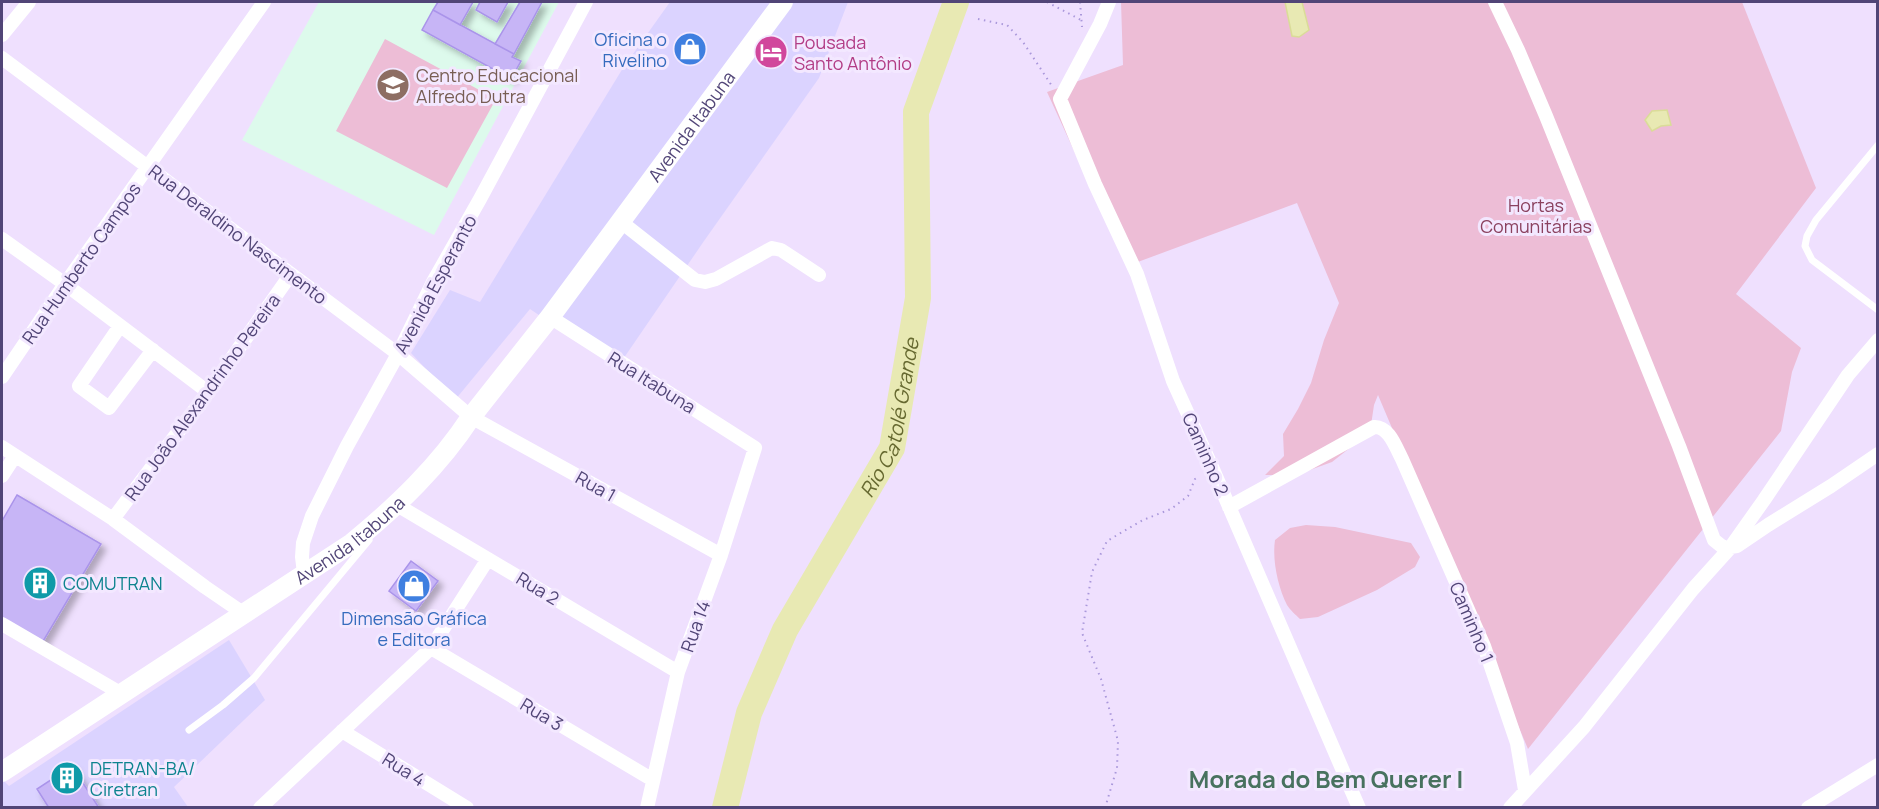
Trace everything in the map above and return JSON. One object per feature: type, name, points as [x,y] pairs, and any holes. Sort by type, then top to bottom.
[{"type":"main road","name":"Avenida Itabuna","points":[[2,772],[352,543],[397,505],[460,433],[550,317],[781,2]]},
{"type":"street","points":[[2,35],[29,2]]},
{"type":"street","name":"Rua Humberto Campos","points":[[2,377],[264,2]]},
{"type":"street","name":"Avenida Esperanto","points":[[304,573],[303,543],[312,516],[434,282],[586,2]]},
{"type":"street","points":[[1060,99],[1100,24],[1109,2]]},
{"type":"street","points":[[1495,2],[1546,116],[1679,446],[1714,540],[1724,548],[1737,546],[1878,454]]},
{"type":"street","name":"Rua Deraldino Nascimento","points":[[2,58],[398,354],[471,417]]},
{"type":"street","name":"Caminho 2","points":[[1060,99],[1095,184],[1137,274],[1173,381],[1359,807]]},
{"type":"street","points":[[620,221],[695,279],[705,282],[716,279],[772,248],[781,250],[819,275]]},
{"type":"street","points":[[2,239],[208,392]]},
{"type":"street","name":"Rua João Alexandrinho Pereira","points":[[113,519],[208,392],[291,273]]},
{"type":"street","name":"Rua Itabuna","points":[[550,317],[755,448]]},
{"type":"street","points":[[120,326],[80,386],[109,408],[153,350]]},
{"type":"street","points":[[1510,807],[1584,728],[1693,589],[1730,548],[1848,375],[1878,340]]},
{"type":"street","name":"Rua 1","points":[[471,417],[721,555]]},
{"type":"street","name":"Caminho 1","points":[[1229,507],[1374,427],[1382,428],[1387,432],[1402,459],[1484,646],[1518,743],[1525,790]]},
{"type":"street","points":[[2,447],[113,519],[243,613]]},
{"type":"street","name":"Rua 14","points":[[647,807],[678,672],[721,555],[755,448]]},
{"type":"street","points":[[2,476],[15,456]]},
{"type":"street","name":"Rua 2","points":[[397,505],[678,672]]},
{"type":"street","points":[[260,807],[431,648],[488,559]]},
{"type":"street","points":[[2,624],[122,694]]},
{"type":"street","name":"Rua 3","points":[[431,648],[653,780]]},
{"type":"street","name":"Rua 4","points":[[342,731],[467,807]]},
{"type":"street","points":[[1808,807],[1878,765]]},
{"type":"lane","points":[[1878,145],[1816,220],[1807,236],[1805,246],[1812,260],[1878,310]]},
{"type":"lane","points":[[189,730],[254,678],[326,594],[397,505]]},
{"type":"path","points":[[1047,2],[1081,20],[1080,2]]},
{"type":"path","points":[[978,19],[1007,25],[1023,42],[1060,99]]},
{"type":"path","points":[[1106,807],[1117,768],[1118,741],[1101,679],[1082,633],[1092,572],[1107,540],[1143,520],[1171,509],[1188,496],[1195,478],[1212,467]]},
{"type":"shaded area","name":"Centro Educacional Alfredo Dutra","points":[[319,2],[559,2],[434,235],[242,140]]},
{"type":"shaded area","points":[[670,2],[848,2],[819,78],[617,368],[530,309],[455,400],[411,353],[450,290],[480,302],[623,68]]},
{"type":"shaded area","points":[[1285,2],[1302,2],[1309,30],[1299,37],[1292,36]]},
{"type":"shaded area","points":[[1667,110],[1671,125],[1661,126],[1652,131],[1645,120],[1652,111]]},
{"type":"shaded area","points":[[229,640],[265,700],[174,787],[188,807],[2,807],[2,779],[9,786]]},
{"type":"green space","name":"Hortas Comunitárias","points":[[1121,2],[1742,2],[1816,188],[1736,294],[1801,348],[1792,372],[1781,431],[1528,749],[1378,395],[1370,432],[1332,462],[1296,475],[1265,475],[1284,456],[1283,434],[1311,383],[1324,340],[1339,303],[1297,203],[1127,266],[1047,92],[1123,65]]},
{"type":"green space","points":[[385,39],[496,99],[447,188],[336,131]]},
{"type":"green space","points":[[1306,525],[1335,527],[1411,543],[1420,557],[1415,567],[1377,590],[1318,617],[1300,619],[1287,605],[1281,590],[1276,573],[1274,548],[1275,540],[1290,528]]},
{"type":"building","points":[[438,2],[473,2],[460,25],[433,10]]},
{"type":"building","points":[[480,2],[508,2],[497,22],[476,10]]},
{"type":"building","points":[[520,2],[542,2],[514,54],[495,44]]},
{"type":"building","points":[[433,10],[514,54],[512,57],[521,61],[511,79],[422,30]]},
{"type":"building","name":"COMUTRAN","points":[[17,495],[101,544],[42,643],[2,621],[2,521]]},
{"type":"building","name":"Dimensão Gráfica e Editora","points":[[411,561],[438,581],[416,611],[389,591]]},
{"type":"building","name":"DETRAN-BA/ Ciretran","points":[[72,766],[99,808],[49,808],[37,789]]},
{"type":"waterway","name":"Rio Catolé Grande","points":[[725,808],[749,713],[785,630],[892,448],[918,298],[916,112],[956,2]]},
{"type":"place","name":"Oficina o Rivelino","points":[[690,49]]},
{"type":"place","name":"Pousada Santo Antônio","points":[[771,52]]},
{"type":"place","name":"Centro Educacional Alfredo Dutra","points":[[393,85]]},
{"type":"place","name":"COMUTRAN","points":[[40,583]]},
{"type":"place","name":"Dimensão Gráfica e Editora","points":[[414,586]]},
{"type":"place","name":"DETRAN-BA/ Ciretran","points":[[67,778]]},
{"type":"district","name":"Morada do Bem Querer I","points":[[1326,778]]}]
